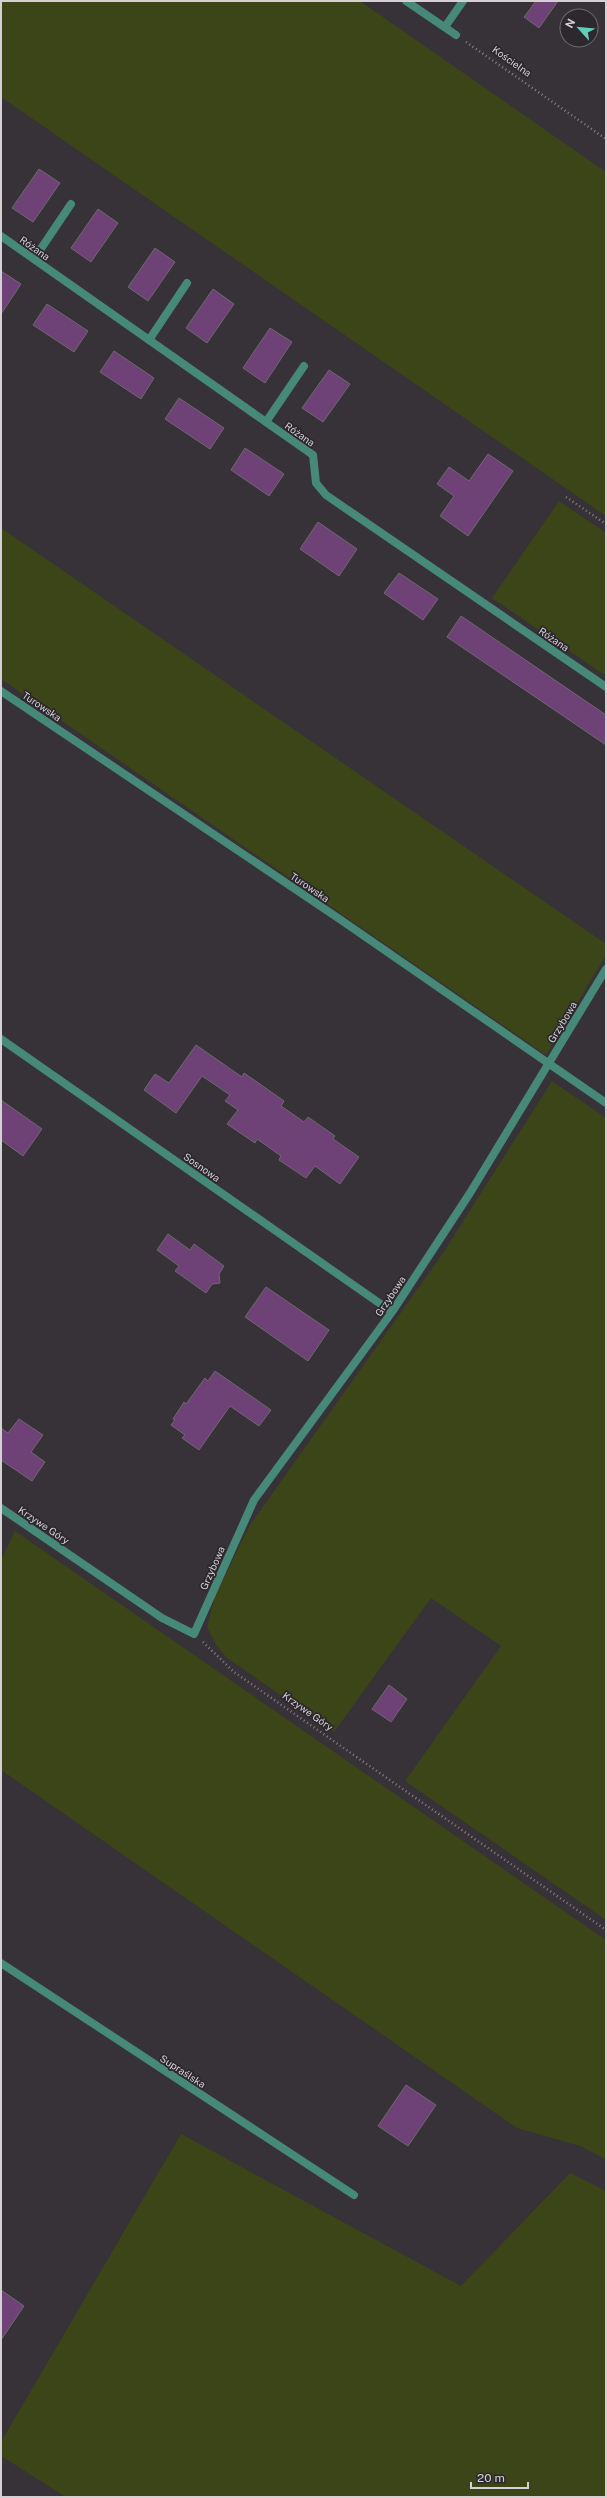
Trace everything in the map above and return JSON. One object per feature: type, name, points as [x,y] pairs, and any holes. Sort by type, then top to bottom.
[{"type":"street","points":[[406,1],[456,35]]},
{"type":"street","points":[[445,27],[463,1]]},
{"type":"street","points":[[34,259],[71,204]]},
{"type":"street","name":"Różana","points":[[1,236],[312,455],[316,483],[326,495],[606,687]]},
{"type":"street","points":[[149,340],[188,283]]},
{"type":"street","points":[[266,422],[304,366]]},
{"type":"street","name":"Turowska","points":[[1,691],[341,920],[606,1103]]},
{"type":"street","name":"Grzybowa","points":[[194,1634],[254,1500],[392,1312],[470,1193],[606,969]]},
{"type":"street","name":"Sosnowa","points":[[1,1039],[392,1312]]},
{"type":"street","name":"Krzywe Góry","points":[[1,1508],[162,1618],[194,1634]]},
{"type":"street","name":"Supraślska","points":[[1,1963],[354,2195]]},
{"type":"path","name":"Kościelna","points":[[456,35],[606,139]]},
{"type":"path","points":[[566,497],[606,524]]},
{"type":"path","name":"Krzywe Góry","points":[[194,1634],[234,1672],[606,1930]]},
{"type":"green space","points":[[1,1],[360,1],[606,172],[606,516],[1,97]]},
{"type":"green space","points":[[559,501],[606,533],[606,676],[492,598]]},
{"type":"green space","points":[[1,528],[606,944],[606,955],[546,1055],[1,679]]},
{"type":"green space","points":[[552,1081],[606,1118],[606,1920],[405,1781],[501,1646],[431,1598],[334,1732],[227,1658],[216,1645],[207,1627],[215,1596],[250,1525],[441,1256]]},
{"type":"green space","points":[[15,1531],[606,1940],[606,2159],[580,2146],[517,2128],[1,1770],[1,1560]]},
{"type":"green space","points":[[181,2134],[461,2286],[570,2173],[606,2191],[606,2497],[66,2497],[1,2456],[1,2442]]},
{"type":"building","points":[[536,1],[558,1],[539,28],[524,17]]},
{"type":"building","points":[[39,169],[60,183],[33,222],[12,208]]},
{"type":"building","points":[[98,209],[118,223],[91,262],[71,248]]},
{"type":"building","points":[[155,248],[175,262],[148,301],[128,287]]},
{"type":"building","points":[[1,271],[21,284],[1,314]]},
{"type":"building","points":[[213,289],[234,304],[207,343],[186,328]]},
{"type":"building","points":[[47,304],[88,331],[74,352],[33,325]]},
{"type":"building","points":[[270,328],[292,342],[265,383],[243,368]]},
{"type":"building","points":[[114,351],[154,378],[141,399],[100,372]]},
{"type":"building","points":[[329,370],[350,384],[323,422],[302,408]]},
{"type":"building","points":[[179,398],[224,428],[210,449],[165,419]]},
{"type":"building","points":[[245,448],[284,474],[269,496],[231,470]]},
{"type":"building","points":[[488,454],[513,471],[468,536],[440,516],[454,496],[437,484],[449,467],[469,481]]},
{"type":"building","points":[[318,522],[357,549],[339,576],[300,549]]},
{"type":"building","points":[[399,573],[438,599],[423,620],[384,593]]},
{"type":"building","points":[[461,616],[606,715],[606,745],[447,637]]},
{"type":"building","points":[[196,1045],[242,1077],[244,1073],[284,1101],[281,1106],[304,1122],[308,1117],[335,1136],[333,1139],[359,1157],[340,1184],[315,1166],[306,1178],[279,1160],[281,1156],[257,1139],[255,1143],[227,1124],[238,1110],[225,1101],[230,1095],[202,1076],[176,1113],[144,1090],[155,1074],[169,1083]]},
{"type":"building","points":[[1,1100],[42,1129],[23,1156],[1,1140]]},
{"type":"building","points":[[168,1234],[190,1250],[194,1244],[224,1266],[219,1274],[220,1283],[212,1284],[206,1293],[175,1271],[179,1266],[157,1250]]},
{"type":"building","points":[[266,1287],[329,1330],[308,1361],[245,1317]]},
{"type":"building","points":[[215,1371],[271,1410],[259,1426],[230,1406],[199,1450],[182,1438],[185,1435],[171,1425],[175,1420],[173,1419],[184,1402],[186,1404],[205,1378],[208,1381]]},
{"type":"building","points":[[19,1419],[43,1435],[31,1452],[45,1462],[32,1481],[1,1460],[1,1428],[8,1433]]},
{"type":"building","points":[[389,1685],[407,1699],[391,1722],[372,1709]]},
{"type":"building","points":[[406,2085],[436,2105],[408,2146],[378,2126]]},
{"type":"building","points":[[1,2290],[24,2306],[1,2340]]}]
